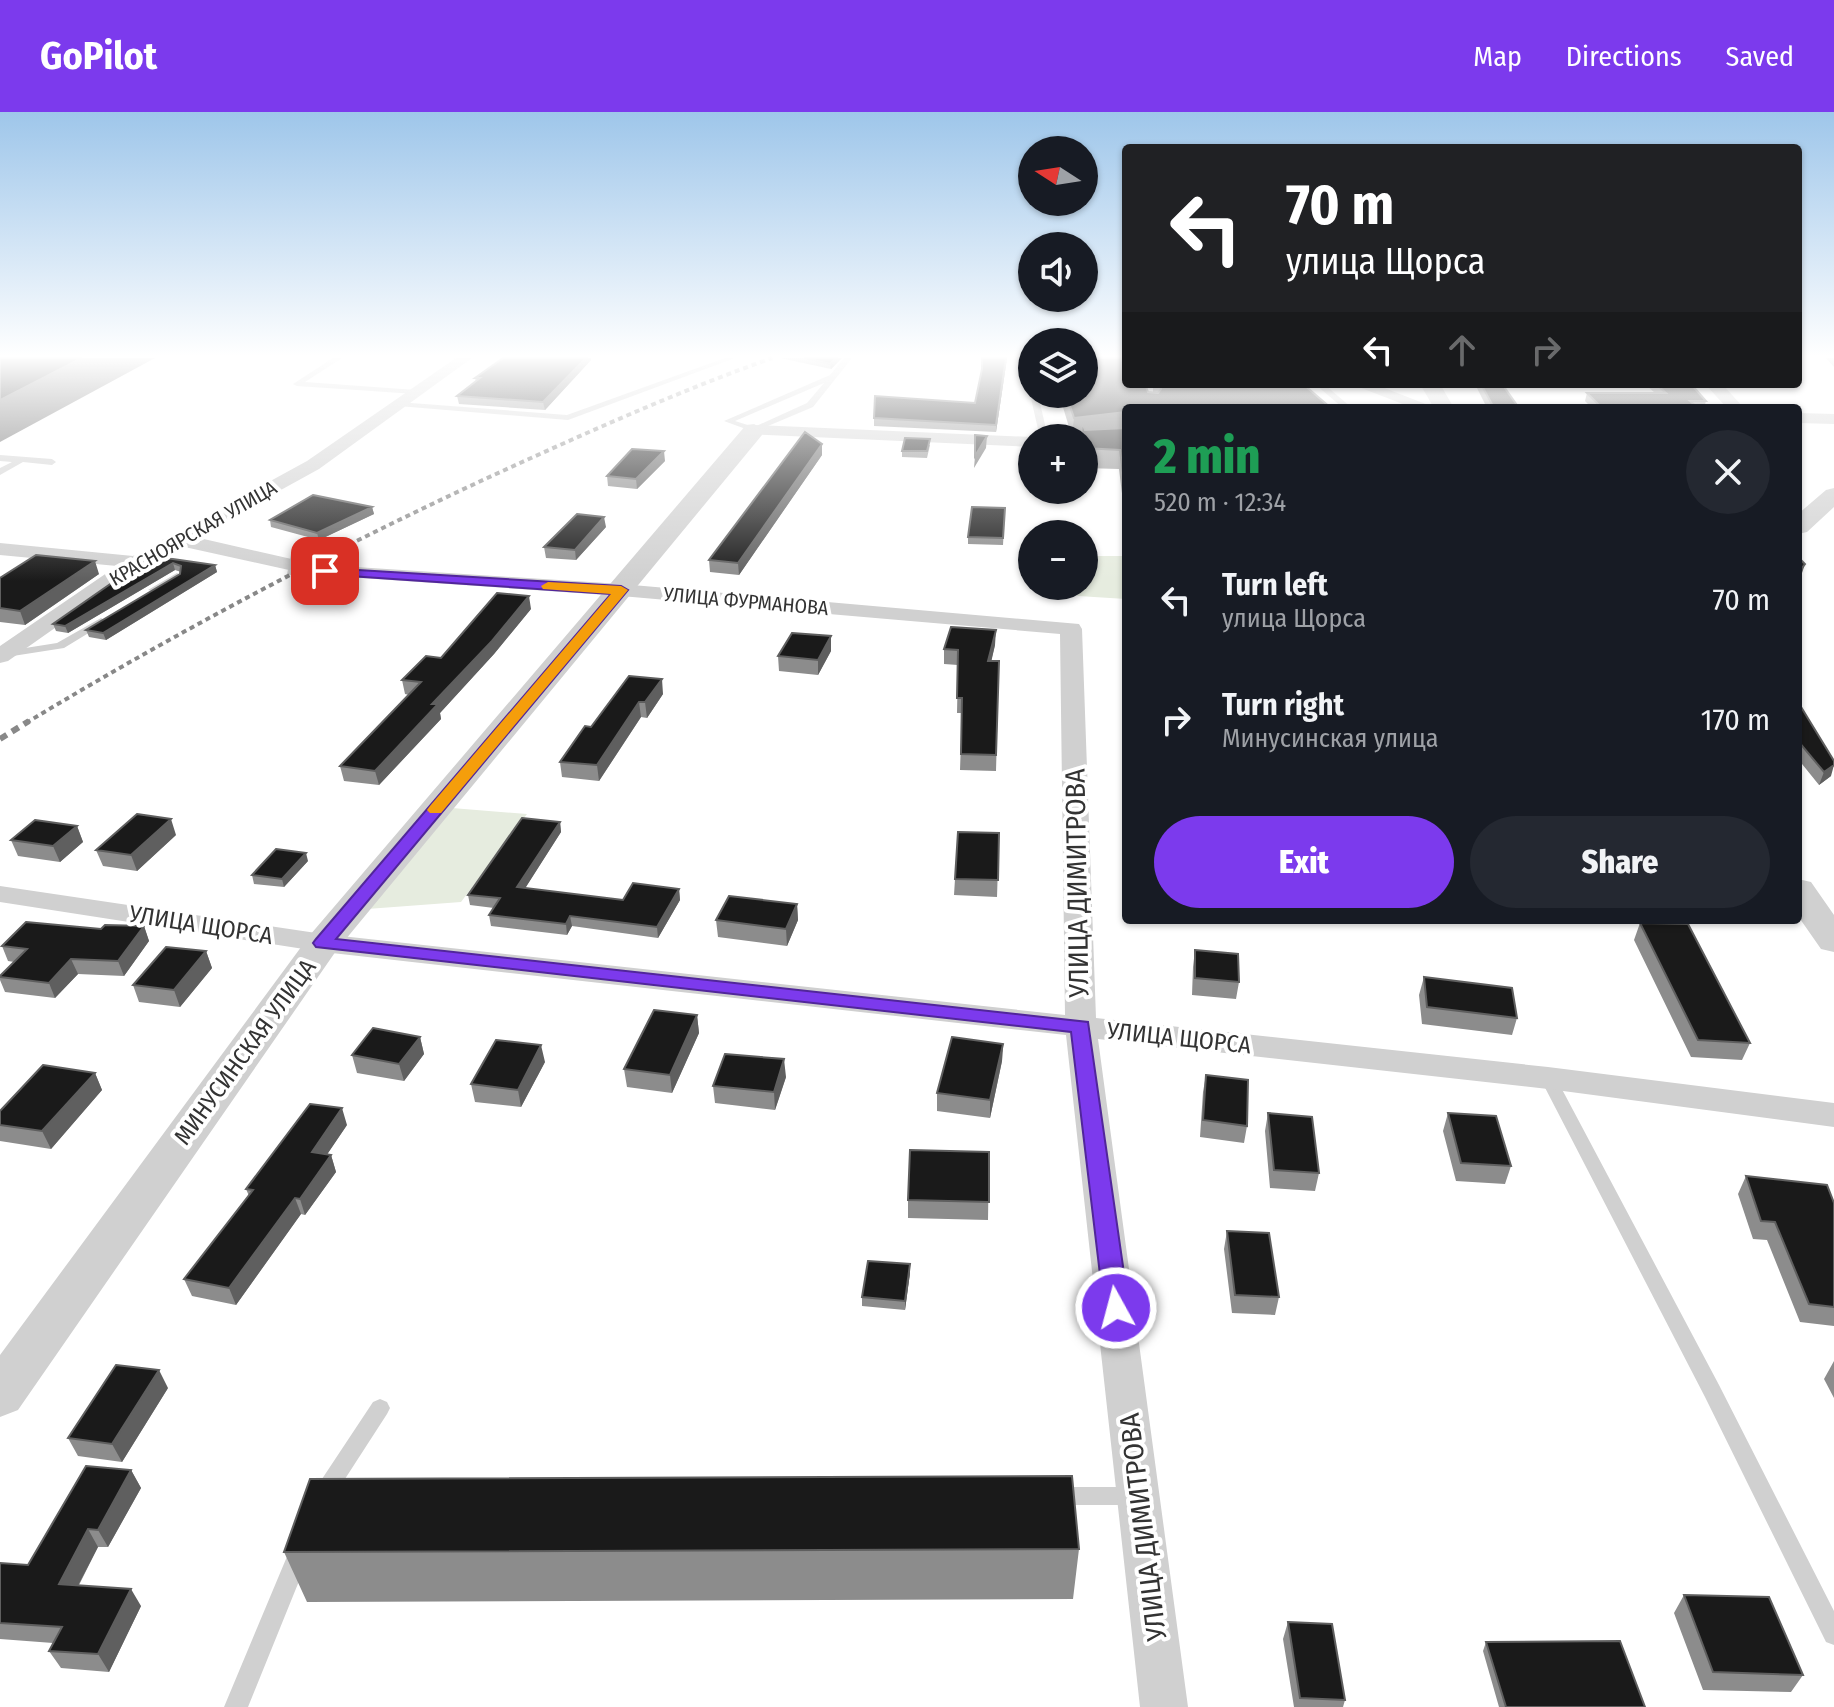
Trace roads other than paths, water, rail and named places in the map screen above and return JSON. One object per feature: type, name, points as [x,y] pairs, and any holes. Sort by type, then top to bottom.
[{"type":"street","name":"КРАСНОЯРСКАЯ УЛИЦА","points":[[0,656],[136,562],[313,465],[358,432]]},
{"type":"street","name":"МИНУСИНСКАЯ УЛИЦА","points":[[0,1395],[323,943],[752,432]]},
{"type":"street","points":[[810,432],[1018,441]]},
{"type":"street","points":[[1802,523],[1834,495]]},
{"type":"street","points":[[176,539],[289,564]]},
{"type":"street","points":[[0,549],[136,562]]},
{"type":"street","name":"УЛИЦА ФУРМАНОВА","points":[[325,571],[621,590],[1071,629]]},
{"type":"street","name":"УЛИЦА ДИМИТРОВА","points":[[1071,629],[1081,1027],[1164,1707]]},
{"type":"street","name":"УЛИЦА ЩОРСА","points":[[0,894],[323,943],[1548,1078],[1834,1115]]},
{"type":"street","points":[[1802,896],[1834,941]]},
{"type":"lane","points":[[0,458],[52,462]]},
{"type":"lane","points":[[0,472],[21,460]]},
{"type":"lane","points":[[138,599],[177,576]]},
{"type":"lane","points":[[0,656],[60,646],[112,615]]},
{"type":"lane","points":[[1548,1078],[1712,1391],[1834,1634]]},
{"type":"lane","points":[[354,1496],[320,1503],[380,1408]]},
{"type":"lane","points":[[1030,1496],[1140,1496]]},
{"type":"lane","points":[[236,1707],[305,1538]]},
{"type":"tunnel","points":[[289,564],[325,571]]},
{"type":"railway","points":[[26,723],[264,589],[385,527],[587,432]]},
{"type":"railway","points":[[0,739],[29,721]]}]
